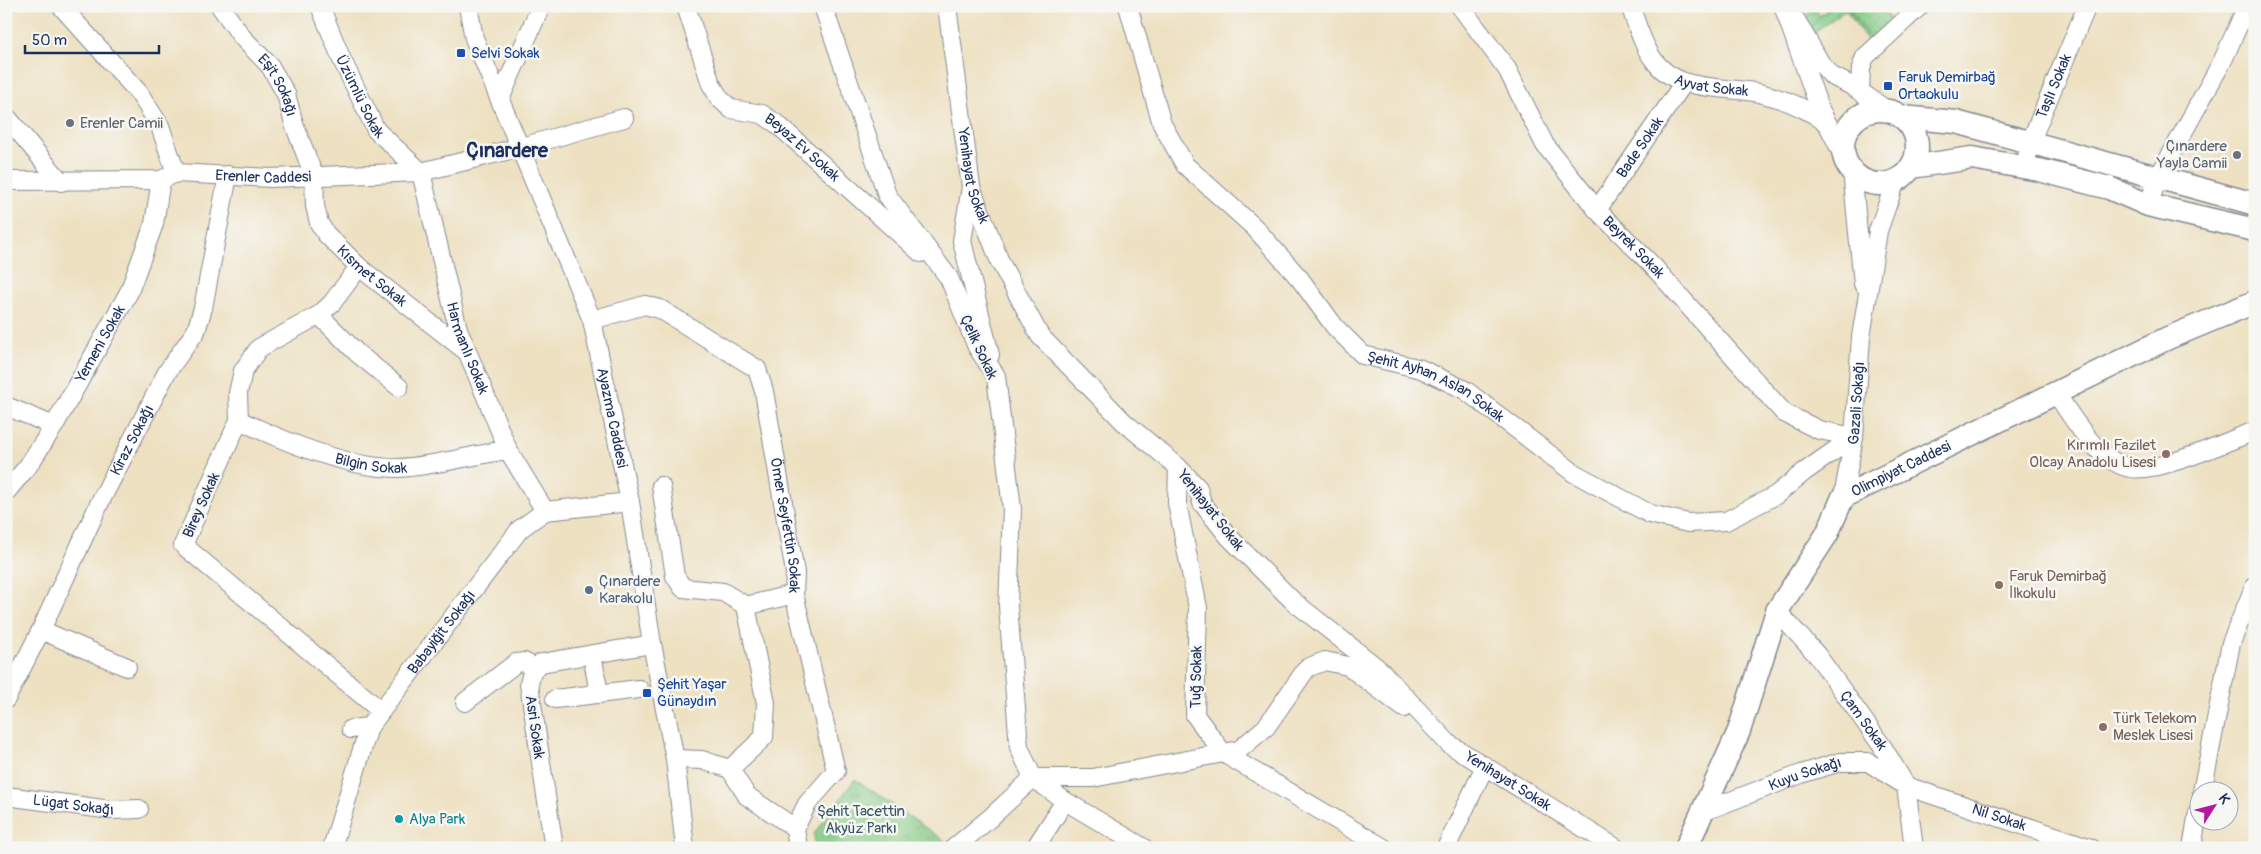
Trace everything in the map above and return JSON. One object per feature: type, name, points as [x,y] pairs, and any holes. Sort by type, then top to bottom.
[{"type":"main road","points":[[2255,204],[2159,176],[1956,122],[1872,110],[1861,114],[1852,121],[1845,131],[1842,143],[1848,163],[1867,182],[1880,184],[1904,173],[1972,158],[2025,167],[2109,188],[2148,205],[2255,230]]},
{"type":"main road","points":[[1893,113],[1914,131],[1917,143],[1916,155],[1904,173]]},
{"type":"main road","name":"Olimpiyat Caddesi","points":[[1686,848],[1739,731],[1777,611],[1827,534],[1842,497],[2168,338],[2255,302]]},
{"type":"street","points":[[61,6],[139,93],[160,126],[169,176]]},
{"type":"street","name":"Eşit Sokağı","points":[[220,6],[242,37],[270,66],[286,94],[294,124],[314,176]]},
{"type":"street","name":"Üzümlü Sokak","points":[[320,6],[342,60],[376,130],[421,172]]},
{"type":"street","name":"Ayazma Caddesi","points":[[468,6],[474,38],[518,148],[592,320],[630,502],[652,644],[675,760],[685,848]]},
{"type":"street","points":[[500,100],[541,6]]},
{"type":"street","name":"Beyaz Ev Sokak","points":[[686,6],[711,84],[720,99],[731,109],[762,114],[777,124],[949,278]]},
{"type":"street","name":"Çelik Sokak","points":[[823,6],[888,195],[949,278],[977,346],[996,376],[1012,509],[1008,606],[1019,747],[1033,778]]},
{"type":"street","name":"Yenihayat Sokak","points":[[947,6],[971,187],[1000,262],[1040,336],[1125,423],[1178,467],[1198,488],[1202,503],[1229,537],[1293,601],[1380,670],[1449,744],[1616,848]]},
{"type":"street","name":"Şehit Ayhan Aslan Sokak","points":[[1128,6],[1162,124],[1185,165],[1254,227],[1300,279],[1334,327],[1363,355],[1421,369],[1465,390],[1574,472],[1650,514],[1688,523],[1726,521],[1776,495],[1804,472],[1854,437]]},
{"type":"street","name":"Beyrek Sokak","points":[[1460,6],[1507,69],[1545,145],[1596,210],[1652,265],[1784,413],[1819,430],[1854,437]]},
{"type":"street","name":"Ayvat Sokak","points":[[1630,6],[1654,61],[1683,84],[1756,92],[1782,99],[1809,110],[1828,124]]},
{"type":"street","points":[[1782,6],[1819,107],[1848,163],[1865,309]]},
{"type":"street","points":[[1789,6],[1821,64],[1832,76],[1893,113]]},
{"type":"street","points":[[1860,92],[1861,68],[1865,57],[1920,6]]},
{"type":"street","name":"Taşlı Sokak","points":[[2025,167],[2030,143],[2087,6]]},
{"type":"street","points":[[2148,205],[2159,176],[2223,60],[2247,6]]},
{"type":"street","name":"Bade Sokak","points":[[1596,210],[1683,84]]},
{"type":"street","points":[[6,116],[61,182]]},
{"type":"street","name":"Erenler Caddesi","points":[[6,181],[61,182],[228,175],[271,178],[421,172],[518,148],[624,118]]},
{"type":"street","name":"Harmanlı Sokak","points":[[421,172],[458,329],[508,450],[545,511]]},
{"type":"street","points":[[1865,309],[1878,231],[1904,173]]},
{"type":"street","name":"Kiraz Sokağı","points":[[6,699],[41,630],[100,502],[167,372],[196,331],[203,308],[228,175]]},
{"type":"street","name":"Yemeni Sokak","points":[[6,492],[28,466],[54,426],[130,292],[169,176]]},
{"type":"street","name":"Kısmet Sokak","points":[[314,176],[315,206],[319,223],[326,234],[359,267],[468,352]]},
{"type":"street","points":[[971,187],[962,240],[996,376]]},
{"type":"street","name":"Birey Sokak","points":[[359,267],[332,303],[319,315],[259,348],[243,371],[238,393],[239,420],[183,545],[381,712]]},
{"type":"street","name":"Ömer Seyfettin Sokak","points":[[592,320],[645,305],[660,309],[756,370],[764,391],[793,564],[794,594],[836,771],[807,804],[795,828]]},
{"type":"street","name":"Gazali Sokağı","points":[[1842,497],[1854,437],[1865,309]]},
{"type":"street","points":[[319,315],[357,353],[399,387]]},
{"type":"street","points":[[2056,393],[2093,445],[2108,458],[2128,468],[2153,468],[2255,431]]},
{"type":"street","points":[[6,406],[54,426]]},
{"type":"street","name":"Bilgin Sokak","points":[[239,420],[276,438],[311,450],[344,459],[396,468],[421,466],[473,454],[508,450]]},
{"type":"street","name":"Tuğ Sokak","points":[[1178,467],[1177,503],[1198,608],[1195,715],[1223,753],[1384,848]]},
{"type":"street","points":[[661,486],[675,576],[683,588],[723,592],[746,606],[794,594]]},
{"type":"street","name":"Babayiğit Sokağı","points":[[332,848],[369,727],[520,529],[545,511],[630,502]]},
{"type":"street","points":[[2204,782],[2231,643],[2255,585]]},
{"type":"street","points":[[730,769],[764,736],[766,703],[746,606]]},
{"type":"street","name":"Çam Sokak","points":[[1777,611],[1817,654],[1882,746],[1906,786],[1914,848]]},
{"type":"street","points":[[41,630],[127,667]]},
{"type":"street","points":[[465,702],[516,663],[524,662],[536,668],[541,663],[652,644]]},
{"type":"street","points":[[592,654],[600,694]]},
{"type":"street","points":[[954,848],[1033,778],[1093,778],[1239,750],[1266,727],[1306,668],[1325,661],[1348,666],[1449,744]]},
{"type":"street","name":"Asri Sokak","points":[[536,668],[528,684],[554,848]]},
{"type":"street","points":[[555,699],[639,689]]},
{"type":"street","points":[[351,729],[369,727]]},
{"type":"street","points":[[675,760],[702,760],[730,769],[747,796],[795,828],[798,848]]},
{"type":"street","name":"Kuyu Sokağı","points":[[1702,812],[1801,774],[1840,762],[1868,762],[1906,786]]},
{"type":"street","points":[[1446,848],[1485,766]]},
{"type":"street","points":[[1033,778],[1064,801],[1144,848]]},
{"type":"street","name":"Nil Sokak","points":[[1906,786],[2091,848]]},
{"type":"street","name":"Lügat Sokağı","points":[[6,796],[111,810],[140,809]]},
{"type":"street","points":[[1035,848],[1064,801]]},
{"type":"street","points":[[2192,848],[2195,832]]},
{"type":"green space","points":[[1808,6],[1818,6],[1820,9],[1816,11],[1819,16],[1827,11],[1824,6],[1846,6],[1873,42],[1869,43],[1846,10],[1810,35],[1801,20],[1809,13]]},
{"type":"green space","points":[[1846,6],[1880,6],[1894,24],[1873,42]]},
{"type":"green space","name":"Şehit Tacettin Akyüz Parkı","points":[[855,779],[945,841],[938,848],[815,848],[814,834]]},
{"type":"place","name":"Selvi Sokak","points":[[461,53]]},
{"type":"place","name":"Faruk Demirbağ Ortaokulu","points":[[1888,86]]},
{"type":"place","name":"Erenler Camii","points":[[70,123]]},
{"type":"place","name":"Çınardere Yayla Camii","points":[[2237,155]]},
{"type":"place","name":"Kırımlı Fazilet Olcay Anadolu Lisesi","points":[[2166,454]]},
{"type":"place","name":"Faruk Demirbağ İlkokulu","points":[[1999,585]]},
{"type":"place","name":"Çınardere Karakolu","points":[[589,590]]},
{"type":"place","name":"Şehit Yaşar Günaydın","points":[[647,693]]},
{"type":"place","name":"Türk Telekom Meslek Lisesi","points":[[2103,727]]},
{"type":"place","name":"Alya Park","points":[[399,819]]},
{"type":"district","name":"Çınardere","points":[[507,150]]}]
